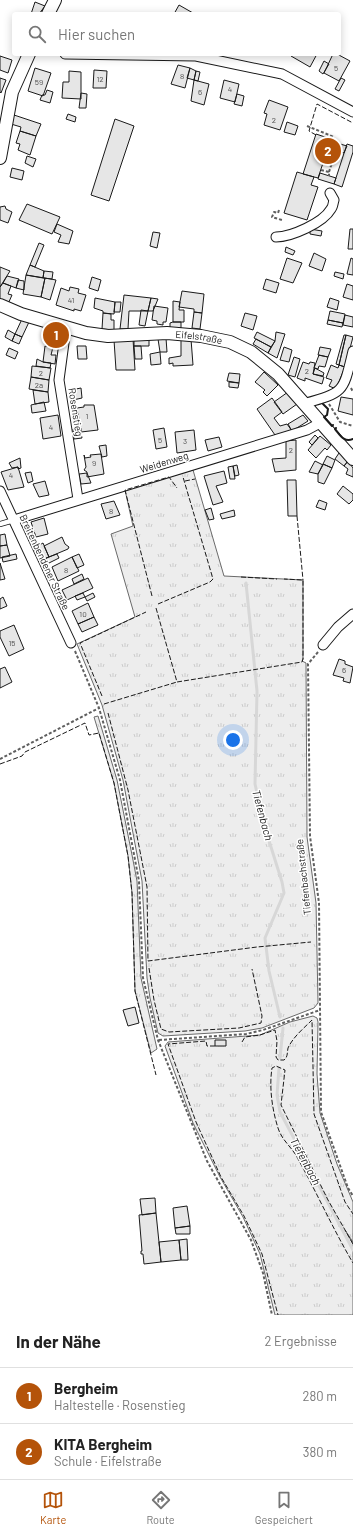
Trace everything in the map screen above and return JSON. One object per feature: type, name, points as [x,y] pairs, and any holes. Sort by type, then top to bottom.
[{"type":"street","points":[[49,12],[55,0]]},
{"type":"street","points":[[0,158],[4,119],[12,92],[28,56]]},
{"type":"street","points":[[196,56],[282,74],[353,112]]},
{"type":"street","points":[[276,238],[287,237],[321,220],[331,209],[334,200],[330,193]]},
{"type":"street","name":"Eifelstraße","points":[[0,305],[21,314],[66,328],[108,336],[167,333],[201,336],[230,342],[251,352],[278,374],[320,423],[351,452]]},
{"type":"street","name":"Rosenstieg","points":[[66,328],[59,380],[78,499]]},
{"type":"street","points":[[303,404],[331,396],[341,390],[347,375],[353,351]]},
{"type":"street","name":"Weidenweg","points":[[14,520],[78,499],[308,430],[320,423]]},
{"type":"street","name":"Breitenbendener Straße","points":[[0,491],[71,643]]},
{"type":"street","points":[[323,645],[338,627],[353,614]]},
{"type":"lane","points":[[0,524],[14,520]]},
{"type":"path","points":[[307,126],[334,136],[333,142]]},
{"type":"path","points":[[328,176],[336,150]]},
{"type":"path","points":[[321,170],[329,172]]},
{"type":"path","points":[[279,210],[278,213],[274,212],[272,217],[282,220]]},
{"type":"path","points":[[328,402],[340,422],[353,426]]},
{"type":"path","points":[[71,643],[99,708],[120,780],[140,881],[143,978],[158,1040],[207,1161],[251,1240],[263,1273],[272,1315]]},
{"type":"path","name":"Tiefenbachstraße","points":[[323,645],[308,664],[310,836],[319,903],[321,1112],[348,1188],[353,1196]]},
{"type":"path","points":[[0,759],[99,708]]},
{"type":"path","points":[[158,1040],[246,1034],[263,1030],[320,1010]]},
{"type":"green space","points":[[193,470],[224,576],[303,580],[302,661],[306,663],[307,837],[316,903],[318,1003],[314,1008],[262,1028],[245,1031],[163,1036],[158,1033],[150,998],[147,978],[142,881],[123,780],[102,705],[77,644],[135,617],[111,534],[133,526],[125,490]]},
{"type":"green space","points":[[98,716],[117,780],[137,881],[141,978],[157,1049],[151,1053],[135,991],[132,893],[128,856],[114,783],[94,717]]},
{"type":"green space","points":[[313,1016],[317,1018],[318,1022],[317,1074],[320,1113],[337,1164],[353,1202],[353,1242],[345,1230],[353,1244],[353,1315],[275,1315],[260,1254],[243,1217],[220,1177],[193,1123],[165,1046],[168,1042],[260,1035],[290,1022]]},
{"type":"building","points":[[35,2],[45,6],[40,12],[32,12]]},
{"type":"building","points":[[179,5],[191,12],[175,12]]},
{"type":"building","points":[[0,56],[12,60],[8,73],[0,70]]},
{"type":"building","points":[[291,56],[316,56],[310,67]]},
{"type":"building","points":[[332,56],[341,56],[350,61],[339,81],[324,73]]},
{"type":"building","points":[[324,61],[329,64],[323,74],[319,71]]},
{"type":"building","points":[[178,65],[190,68],[185,88],[171,84]]},
{"type":"building","points":[[35,68],[51,73],[43,96],[28,91]]},
{"type":"building","points":[[190,68],[196,71],[194,80],[187,78]]},
{"type":"building","points":[[94,70],[107,71],[106,88],[93,88]]},
{"type":"building","points":[[69,71],[81,72],[81,99],[62,98],[63,82],[69,82]]},
{"type":"building","points":[[196,71],[200,72],[198,81],[194,80]]},
{"type":"building","points":[[0,78],[6,80],[1,93],[0,92]]},
{"type":"building","points":[[341,78],[345,80],[339,91],[335,89]]},
{"type":"building","points":[[194,80],[209,84],[204,105],[191,101]]},
{"type":"building","points":[[224,80],[239,84],[235,102],[220,98]]},
{"type":"building","points":[[47,90],[53,92],[50,103],[40,100],[42,95],[45,95]]},
{"type":"building","points":[[81,93],[87,94],[86,108],[79,108]]},
{"type":"building","points":[[237,94],[244,96],[242,106],[234,104]]},
{"type":"building","points":[[269,100],[288,107],[280,130],[264,125],[267,114],[264,113]]},
{"type":"building","points":[[68,114],[76,117],[75,122],[66,119]]},
{"type":"building","points":[[14,115],[41,124],[36,136],[20,131],[21,127],[11,124]]},
{"type":"building","points":[[115,119],[134,126],[109,201],[91,195]]},
{"type":"building","points":[[287,122],[298,126],[295,135],[284,132]]},
{"type":"building","points":[[20,131],[36,136],[30,155],[18,150],[20,144],[16,143]]},
{"type":"building","points":[[316,134],[331,139],[318,178],[303,174]]},
{"type":"building","points":[[330,141],[347,146],[344,153],[328,148]]},
{"type":"building","points":[[347,144],[353,146],[353,152],[342,187],[334,184]]},
{"type":"building","points":[[27,156],[36,159],[33,167],[25,163]]},
{"type":"building","points":[[12,168],[24,171],[22,180],[10,177]]},
{"type":"building","points":[[297,172],[314,177],[311,185],[318,187],[307,220],[284,213]]},
{"type":"building","points":[[320,173],[336,178],[334,184],[318,179]]},
{"type":"building","points":[[27,204],[60,217],[52,234],[19,220]]},
{"type":"building","points":[[5,206],[6,209],[12,212],[8,223],[0,220],[0,207]]},
{"type":"building","points":[[57,224],[73,231],[69,244],[58,242],[61,235],[54,232]]},
{"type":"building","points":[[310,229],[322,231],[321,236],[310,234]]},
{"type":"building","points":[[350,229],[353,229],[353,249],[348,249]]},
{"type":"building","points":[[153,232],[160,233],[157,248],[150,246]]},
{"type":"building","points":[[39,243],[44,245],[35,267],[30,265]]},
{"type":"building","points":[[286,247],[295,251],[293,255],[285,252]]},
{"type":"building","points":[[314,253],[326,259],[322,271],[309,266]]},
{"type":"building","points":[[287,258],[302,263],[293,283],[280,279]]},
{"type":"building","points":[[351,258],[353,259],[353,275],[347,274]]},
{"type":"building","points":[[30,265],[44,271],[43,278],[26,275]]},
{"type":"building","points":[[0,267],[10,271],[0,287]]},
{"type":"building","points":[[44,271],[53,272],[52,279],[43,278]]},
{"type":"building","points":[[335,272],[344,274],[343,279],[334,276]]},
{"type":"building","points":[[26,275],[45,278],[41,297],[23,294]]},
{"type":"building","points":[[7,276],[19,279],[16,288],[3,283]]},
{"type":"building","points":[[92,277],[101,280],[98,291],[89,288]]},
{"type":"building","points":[[45,278],[56,280],[50,300],[41,297]]},
{"type":"building","points":[[266,279],[279,283],[276,293],[263,289]]},
{"type":"building","points":[[18,280],[24,281],[24,290],[16,288]]},
{"type":"building","points":[[3,283],[11,286],[8,294],[12,295],[8,304],[0,300],[0,287]]},
{"type":"building","points":[[347,284],[353,286],[353,300],[343,297]]},
{"type":"building","points":[[70,287],[79,289],[78,293],[86,295],[81,311],[74,309],[74,311],[56,305],[61,288],[69,291]]},
{"type":"building","points":[[182,291],[204,294],[202,313],[194,312],[194,309],[179,307]]},
{"type":"building","points":[[124,295],[151,298],[148,311],[129,311],[128,329],[120,329]]},
{"type":"building","points":[[95,298],[115,302],[114,314],[103,313],[103,311],[94,308]]},
{"type":"building","points":[[151,298],[158,299],[153,311],[148,311]]},
{"type":"building","points":[[330,298],[339,301],[337,310],[327,307]]},
{"type":"building","points":[[173,301],[180,302],[179,310],[184,310],[184,322],[173,322]]},
{"type":"building","points":[[115,302],[121,302],[120,312],[114,312]]},
{"type":"building","points":[[154,306],[168,308],[166,322],[163,322],[163,325],[157,324],[157,321],[152,320]]},
{"type":"building","points":[[141,310],[148,311],[145,326],[139,325]]},
{"type":"building","points":[[330,311],[345,314],[343,323],[328,320]]},
{"type":"building","points":[[194,312],[202,313],[200,329],[192,328]]},
{"type":"building","points":[[103,313],[111,314],[111,320],[114,320],[114,330],[102,329]]},
{"type":"building","points":[[245,313],[257,316],[253,330],[241,326]]},
{"type":"building","points":[[345,315],[353,317],[353,327],[343,325]]},
{"type":"building","points":[[22,319],[29,322],[22,337],[15,334]]},
{"type":"building","points":[[328,320],[343,323],[342,327],[327,324]]},
{"type":"building","points":[[181,322],[181,328],[170,328],[170,323]]},
{"type":"building","points":[[8,330],[15,334],[12,341],[5,337]]},
{"type":"building","points":[[257,332],[275,341],[271,347],[254,338]]},
{"type":"building","points":[[276,332],[285,334],[277,358],[268,353],[275,341]]},
{"type":"building","points":[[15,334],[22,337],[19,344],[12,341]]},
{"type":"building","points":[[344,335],[346,335],[339,365],[336,364]]},
{"type":"building","points":[[346,335],[353,337],[345,367],[339,365]]},
{"type":"building","points":[[134,338],[149,338],[149,346],[134,346]]},
{"type":"building","points":[[166,338],[167,352],[160,352],[158,339]]},
{"type":"building","points":[[133,339],[135,370],[116,370],[114,340]]},
{"type":"building","points":[[181,339],[191,339],[193,365],[173,366],[173,363],[169,364],[169,358],[181,356]]},
{"type":"building","points":[[256,339],[271,347],[268,353],[253,344]]},
{"type":"building","points":[[45,346],[53,347],[51,355],[56,355],[55,364],[43,362]]},
{"type":"building","points":[[77,346],[86,346],[87,359],[78,359]]},
{"type":"building","points":[[134,346],[141,346],[142,359],[135,359]]},
{"type":"building","points":[[284,347],[292,350],[289,362],[280,360]]},
{"type":"building","points":[[320,347],[331,349],[328,357],[318,355]]},
{"type":"building","points":[[9,348],[18,352],[15,359],[6,355]]},
{"type":"building","points":[[160,352],[161,364],[151,365],[150,354]]},
{"type":"building","points":[[319,355],[328,357],[325,367],[319,366],[318,369],[314,368]]},
{"type":"building","points":[[294,357],[300,359],[295,377],[288,375]]},
{"type":"building","points":[[37,359],[43,362],[51,363],[50,368],[36,366]]},
{"type":"building","points":[[303,362],[309,364],[310,362],[315,363],[313,374],[324,377],[322,384],[305,378],[305,381],[297,378]]},
{"type":"building","points":[[331,365],[338,368],[339,365],[345,367],[336,389],[329,386],[332,380],[326,378]]},
{"type":"building","points":[[32,366],[51,368],[49,380],[31,377]]},
{"type":"building","points":[[315,368],[324,373],[323,376],[313,374]]},
{"type":"building","points":[[264,372],[278,385],[267,396],[263,392],[265,390],[255,382]]},
{"type":"building","points":[[229,373],[240,374],[239,383],[227,381]]},
{"type":"building","points":[[31,377],[49,380],[48,392],[29,389]]},
{"type":"building","points":[[229,382],[239,383],[238,388],[229,387]]},
{"type":"building","points":[[81,388],[82,398],[73,400],[71,390]]},
{"type":"building","points":[[33,390],[48,392],[49,402],[35,404]]},
{"type":"building","points":[[288,392],[297,404],[283,414],[274,402]]},
{"type":"building","points":[[341,397],[353,399],[353,415],[338,411]]},
{"type":"building","points":[[272,398],[282,412],[274,418],[280,426],[287,424],[292,431],[275,435],[257,409]]},
{"type":"building","points":[[44,402],[46,411],[32,413],[31,405]]},
{"type":"building","points":[[84,405],[94,405],[98,430],[81,432],[81,428],[78,426],[80,423],[77,408],[84,407]]},
{"type":"building","points":[[58,415],[61,436],[43,439],[40,418]]},
{"type":"building","points":[[303,415],[308,421],[292,431],[288,424]]},
{"type":"building","points":[[80,428],[82,438],[74,439],[73,429]]},
{"type":"building","points":[[164,428],[167,447],[156,449],[153,430]]},
{"type":"building","points":[[194,430],[196,450],[177,453],[175,432]]},
{"type":"building","points":[[315,435],[318,438],[312,445],[309,442]]},
{"type":"building","points":[[320,436],[331,445],[327,450],[325,448],[316,458],[308,450]]},
{"type":"building","points":[[219,437],[222,447],[208,451],[205,440]]},
{"type":"building","points":[[296,440],[296,470],[275,472],[272,459],[286,458],[286,441]]},
{"type":"building","points":[[106,445],[107,456],[102,457],[99,446]]},
{"type":"building","points":[[339,453],[348,461],[344,466],[335,459]]},
{"type":"building","points":[[101,454],[104,474],[87,477],[87,472],[84,470],[86,467],[84,455],[85,458],[91,457],[90,455]]},
{"type":"building","points":[[327,456],[335,460],[332,468],[323,464]]},
{"type":"building","points":[[20,458],[21,468],[12,468],[9,463]]},
{"type":"building","points":[[315,461],[323,465],[318,474],[309,472]]},
{"type":"building","points":[[348,461],[353,468],[353,477],[346,474],[348,469],[344,466]]},
{"type":"building","points":[[323,464],[332,468],[324,484],[318,482],[318,474]]},
{"type":"building","points":[[237,465],[239,475],[235,476],[233,466]]},
{"type":"building","points":[[233,466],[235,479],[230,479],[228,467]]},
{"type":"building","points":[[18,467],[24,487],[8,490],[1,472]]},
{"type":"building","points":[[224,471],[227,483],[216,486],[223,502],[213,505],[204,476]]},
{"type":"building","points":[[31,472],[33,481],[28,483],[25,473]]},
{"type":"building","points":[[87,473],[91,483],[81,484],[79,474]]},
{"type":"building","points":[[287,480],[296,480],[297,516],[288,516]]},
{"type":"building","points":[[45,481],[49,495],[39,497],[33,484]]},
{"type":"building","points":[[343,486],[353,494],[353,500],[349,504],[337,494]]},
{"type":"building","points":[[319,500],[327,503],[325,510],[316,507]]},
{"type":"building","points":[[114,501],[120,515],[106,519],[101,504]]},
{"type":"building","points":[[211,508],[214,519],[209,520],[205,510]]},
{"type":"building","points":[[234,510],[235,516],[222,519],[220,514]]},
{"type":"building","points":[[44,518],[48,534],[36,537],[31,522]]},
{"type":"building","points":[[5,534],[7,545],[0,546],[0,535]]},
{"type":"building","points":[[62,537],[65,544],[69,547],[68,549],[49,557],[44,546]]},
{"type":"building","points":[[43,543],[49,557],[40,561],[34,548]]},
{"type":"building","points":[[7,545],[10,556],[0,558],[0,546]]},
{"type":"building","points":[[16,554],[17,559],[3,562],[2,557]]},
{"type":"building","points":[[57,554],[59,558],[49,563],[46,558]]},
{"type":"building","points":[[79,554],[84,565],[77,568],[72,557]]},
{"type":"building","points":[[72,557],[79,571],[58,581],[52,567]]},
{"type":"building","points":[[0,563],[5,579],[0,580]]},
{"type":"building","points":[[82,574],[84,579],[74,584],[72,579]]},
{"type":"building","points":[[88,578],[93,588],[67,600],[62,590]]},
{"type":"building","points":[[83,593],[85,597],[77,600],[75,596]]},
{"type":"building","points":[[93,593],[95,597],[87,601],[85,597]]},
{"type":"building","points":[[3,597],[7,606],[0,609],[0,599]]},
{"type":"building","points":[[88,603],[94,617],[78,624],[72,611]]},
{"type":"building","points":[[94,617],[98,625],[82,632],[78,624]]},
{"type":"building","points":[[14,625],[24,649],[9,656],[0,637],[0,631]]},
{"type":"building","points":[[339,659],[345,661],[345,664],[353,667],[350,683],[343,681],[344,678],[333,675]]},
{"type":"building","points":[[5,667],[12,682],[0,688],[0,669]]},
{"type":"building","points":[[135,1007],[139,1023],[128,1026],[123,1010]]},
{"type":"building","points":[[215,1040],[226,1040],[226,1046],[215,1046]]},
{"type":"building","points":[[155,1198],[156,1213],[142,1215],[140,1199]]},
{"type":"building","points":[[187,1206],[190,1226],[175,1228],[173,1208]]},
{"type":"building","points":[[156,1213],[161,1262],[144,1264],[143,1254],[141,1254],[139,1215]]},
{"type":"building","points":[[190,1226],[190,1234],[176,1234],[175,1228]]},
{"type":"building","points":[[187,1239],[188,1260],[181,1260],[179,1240]]},
{"type":"building","points":[[179,1240],[181,1260],[161,1262],[159,1242]]},
{"type":"waterway","name":"Tiefenbach","points":[[246,583],[257,691],[255,784],[265,828],[284,893],[265,938],[269,971],[280,1017]]},
{"type":"waterway","name":"Tiefenbach","points":[[280,1058],[283,1028]]},
{"type":"waterway","name":"Tiefenbach","points":[[279,1068],[277,1095],[280,1112],[353,1250]]},
{"type":"fence","points":[[316,135],[309,131],[317,104],[353,123]]},
{"type":"fence","points":[[152,596],[125,490],[169,477],[177,488]]},
{"type":"fence","points":[[158,604],[210,582],[213,579],[183,477]]},
{"type":"fence","points":[[185,481],[195,479]]},
{"type":"fence","points":[[297,516],[303,580]]},
{"type":"fence","points":[[241,577],[277,579]]},
{"type":"fence","points":[[156,608],[177,682],[302,662],[303,580],[284,579]]},
{"type":"fence","points":[[102,696],[80,643],[146,612]]},
{"type":"fence","points":[[104,704],[177,682]]},
{"type":"fence","points":[[108,713],[128,790],[147,887],[148,961],[257,947],[311,942]]},
{"type":"fence","points":[[0,764],[22,756],[25,752],[85,723],[89,735],[99,733],[114,783],[128,856],[132,893],[135,991],[156,1075]]},
{"type":"fence","points":[[149,968],[154,1000],[161,1029],[169,1032],[239,1028],[261,1023],[262,1016],[252,969]]},
{"type":"fence","points":[[242,1042],[245,1037],[260,1035],[275,1030],[277,1041],[276,1057],[278,1060],[284,1060],[287,1056],[288,1048],[293,1040],[312,1020],[314,1114],[345,1202],[353,1214]]},
{"type":"fence","points":[[215,1046],[207,1046],[206,1041],[168,1044],[196,1122],[221,1177],[244,1216],[262,1254],[278,1315]]},
{"type":"fence","points":[[353,1244],[328,1200],[281,1105],[285,1070],[276,1066],[272,1068],[271,1090],[274,1113],[278,1128],[285,1141],[296,1155],[353,1263]]},
{"type":"wall","points":[[323,404],[328,409],[327,415],[324,417],[332,426],[333,425]]},
{"type":"wall","points":[[336,428],[335,429],[345,439],[353,439]]},
{"type":"place","name":"KITA Bergheim","points":[[328,151]]},
{"type":"place","name":"Bergheim","points":[[56,335]]}]
